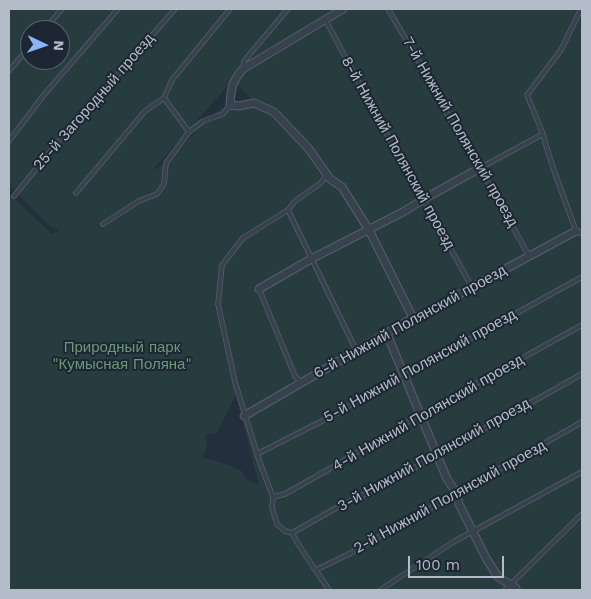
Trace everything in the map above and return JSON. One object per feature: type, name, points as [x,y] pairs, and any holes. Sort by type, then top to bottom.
[{"type":"street","points":[[343,9],[244,69],[235,78],[230,105],[239,106],[254,102],[274,112],[310,149],[330,179],[342,187],[369,230],[413,318]]},
{"type":"street","points":[[259,289],[311,259],[403,212],[480,168]]},
{"type":"street","name":"6-й Нижний Полянский проезд","points":[[244,416],[413,318],[424,315],[530,256],[579,233]]},
{"type":"street","points":[[387,334],[438,453],[447,479],[456,492],[459,504],[498,576],[513,587]]},
{"type":"lane","points":[[53,20],[62,9]]},
{"type":"lane","points":[[9,140],[43,96],[118,9]]},
{"type":"lane","name":"25-й Загородный проезд","points":[[14,196],[76,120],[95,101],[175,9]]},
{"type":"lane","points":[[76,193],[145,111],[164,98],[172,80],[230,9]]},
{"type":"lane","points":[[244,69],[244,61],[288,9]]},
{"type":"lane","name":"7-й Нижний Полянский проезд","points":[[388,9],[437,92],[454,128],[480,168],[530,256]]},
{"type":"lane","points":[[579,233],[549,158],[543,134],[527,95],[561,50],[582,9]]},
{"type":"lane","name":"8-й Нижний Полянский проезд","points":[[325,19],[472,287]]},
{"type":"lane","points":[[9,71],[20,58]]},
{"type":"lane","points":[[164,98],[189,132]]},
{"type":"lane","points":[[103,224],[139,201],[158,194],[164,184],[166,163],[189,132],[203,121],[223,114],[230,105]]},
{"type":"lane","points":[[480,168],[543,134]]},
{"type":"lane","points":[[327,174],[321,183],[295,201],[288,210],[242,238],[222,265],[218,304],[244,416],[273,497],[272,508],[277,524],[285,531],[292,533],[304,556],[329,590]]},
{"type":"lane","points":[[288,210],[357,352]]},
{"type":"lane","name":"5-й Нижний Полянский проезд","points":[[257,454],[332,416],[378,388],[405,377],[438,356],[582,277]]},
{"type":"lane","points":[[259,289],[295,376],[301,382]]},
{"type":"lane","name":"4-й Нижний Полянский проезд","points":[[273,497],[284,494],[331,468],[420,414],[582,325]]},
{"type":"lane","name":"3-й Нижний Полянский проезд","points":[[292,533],[338,507],[382,486],[582,374]]},
{"type":"lane","name":"2-й Нижний Полянский проезд","points":[[316,570],[349,554],[582,422]]},
{"type":"lane","points":[[380,590],[447,546],[582,472]]},
{"type":"lane","points":[[505,590],[513,587],[582,514]]},
{"type":"green space","name":"Природный парк \"Кумысная Поляна\"","points":[[9,9],[582,9],[582,590],[9,590],[9,194],[52,234],[59,231],[46,223],[9,185]],"holes":[[[233,80],[262,110],[256,107],[222,108],[207,119],[170,160],[152,171]],[[236,394],[237,400],[259,485],[247,479],[242,471],[221,462],[203,458],[207,445],[206,434],[217,433]]]}]
